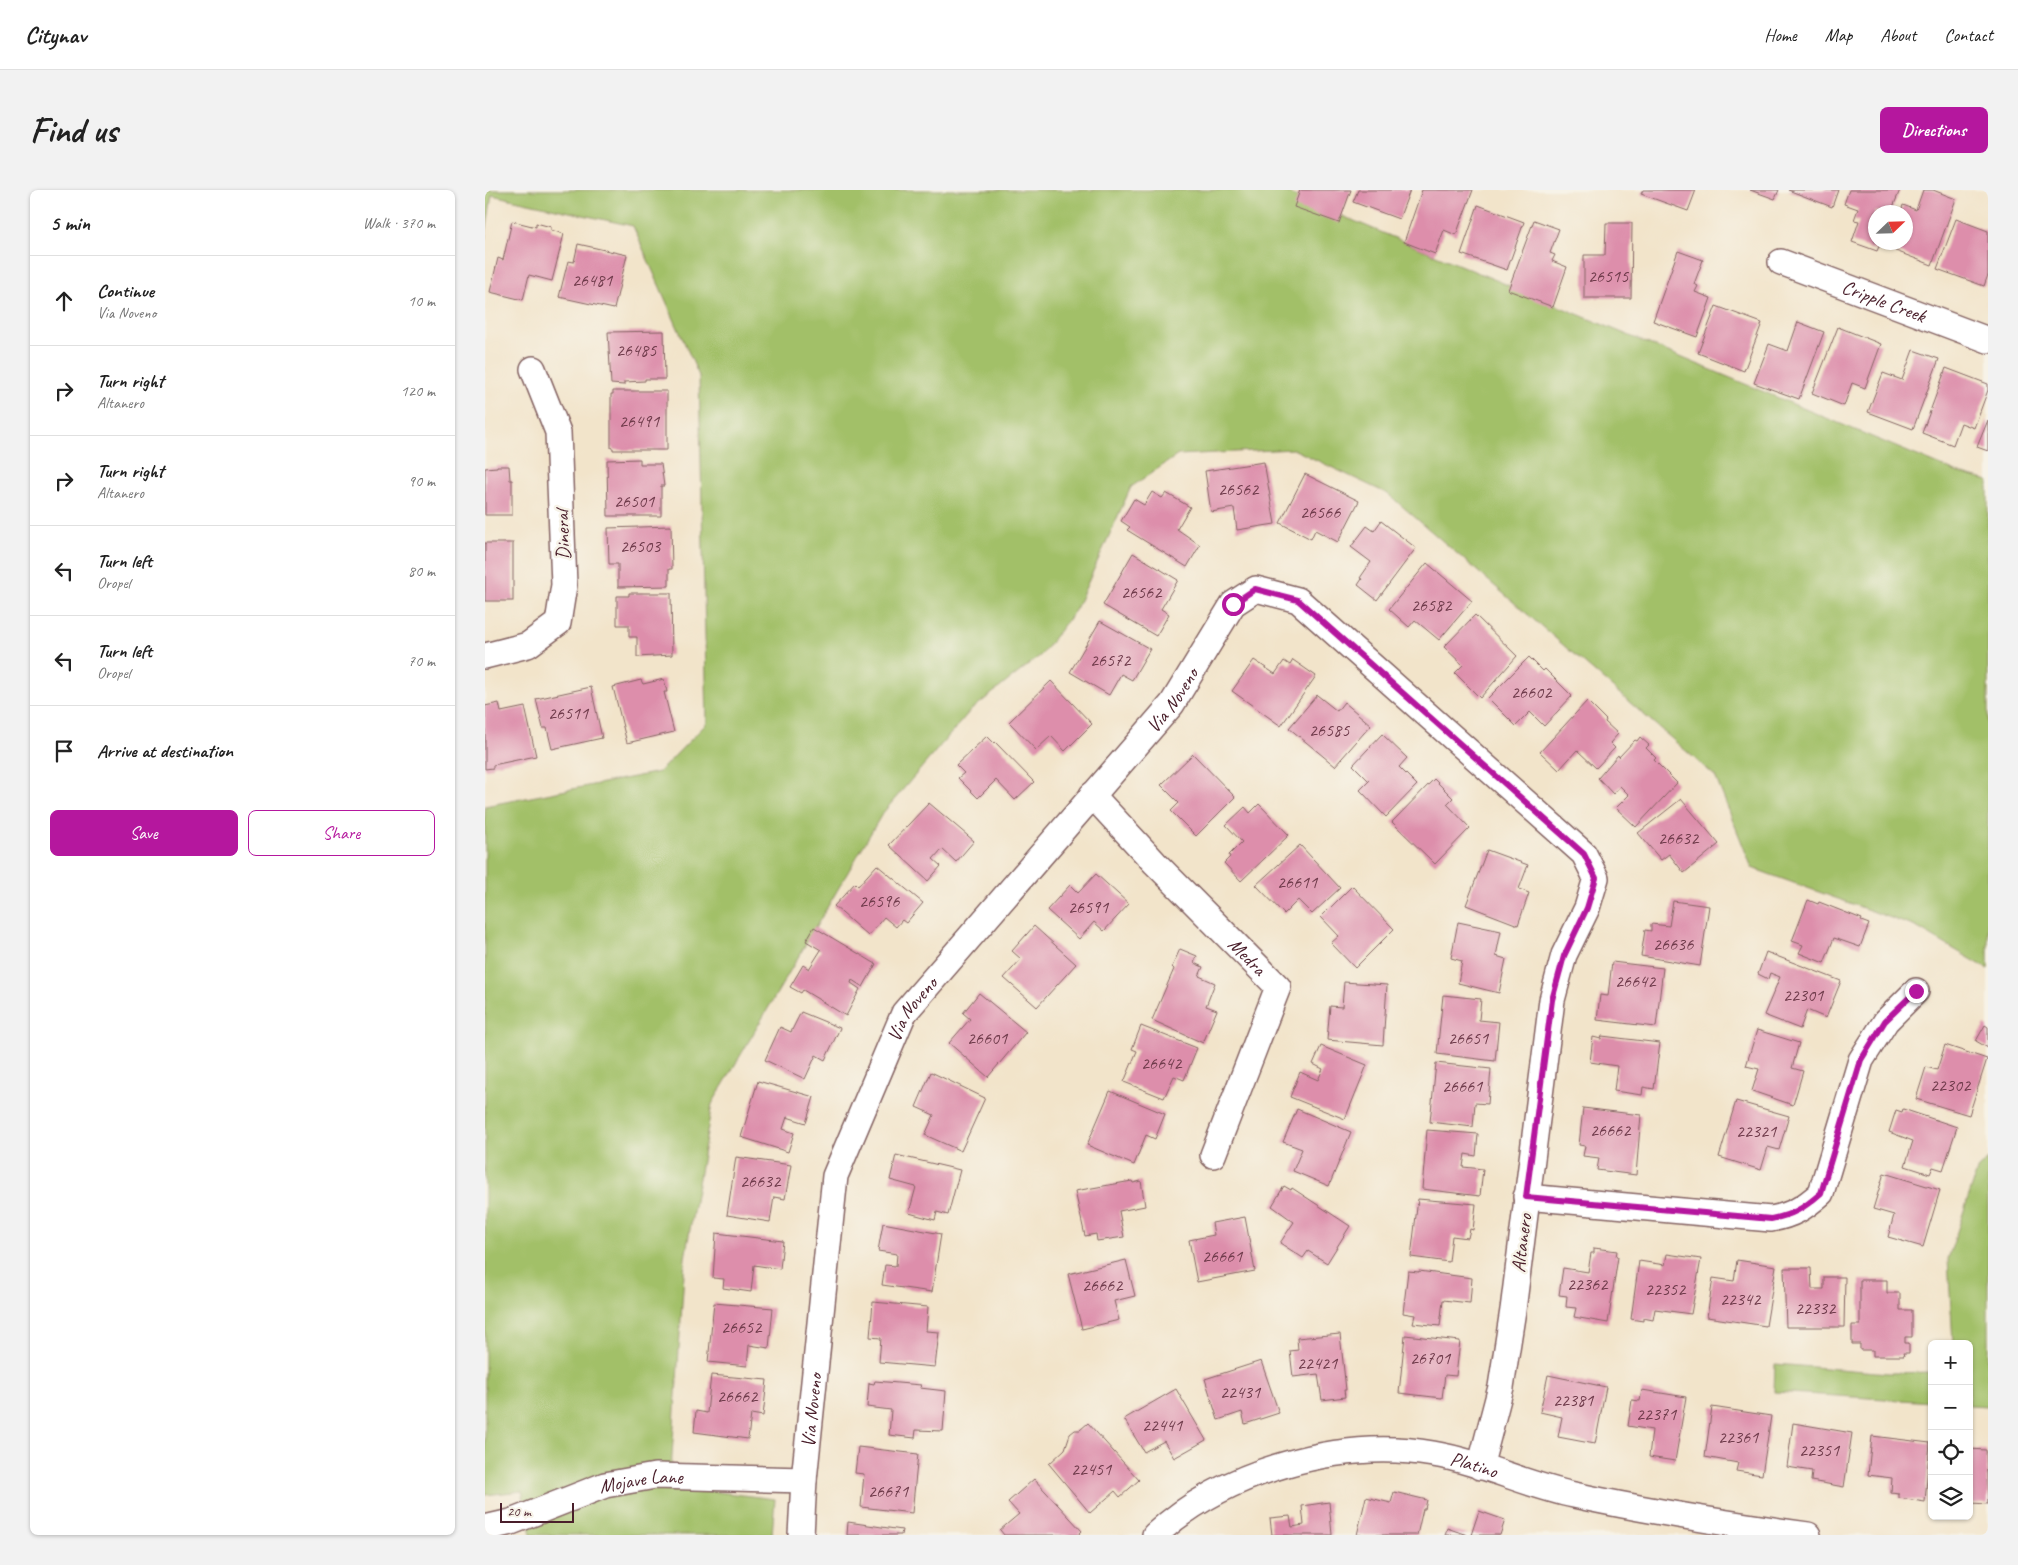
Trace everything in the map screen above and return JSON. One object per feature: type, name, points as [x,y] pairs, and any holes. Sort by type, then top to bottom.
[{"type":"street","name":"Cripple Creek","points":[[1781,262],[1988,340]]},
{"type":"street","name":"Dineral","points":[[485,656],[528,645],[558,623],[564,585],[558,432],[533,369]]},
{"type":"street","name":"Via Noveno","points":[[801,1535],[804,1480],[835,1176],[904,1013],[1172,704],[1233,604],[1255,589]]},
{"type":"street","name":"Altanero","points":[[1255,589],[1298,600],[1584,854],[1596,878],[1587,908],[1564,956],[1552,1000],[1513,1310],[1501,1387],[1479,1467]]},
{"type":"street","name":"Medra","points":[[1092,794],[1155,863],[1279,987],[1213,1155]]},
{"type":"street","points":[[1526,1197],[1771,1219],[1788,1216],[1806,1207],[1821,1193],[1861,1060],[1885,1021],[1916,991]]},
{"type":"street","name":"Platino","points":[[1155,1535],[1168,1523],[1211,1494],[1257,1473],[1309,1458],[1372,1450],[1433,1454],[1572,1495],[1708,1521],[1809,1535]]},
{"type":"street","name":"Mojave Lane","points":[[485,1528],[512,1529],[605,1485],[655,1476],[804,1480]]},
{"type":"green space","points":[[485,190],[1280,190],[1956,472],[1988,481],[1988,969],[1916,927],[1752,868],[1715,776],[1388,494],[1293,449],[1178,455],[1131,487],[1076,609],[1041,655],[970,711],[882,814],[712,1104],[685,1258],[670,1486],[775,1499],[772,1535],[531,1535],[522,1491],[485,1495],[485,806],[659,772],[707,723],[699,376],[633,226],[492,195],[485,239]]},
{"type":"green space","points":[[1988,1159],[1988,1406],[1973,1405],[1973,1340],[1953,1340],[1948,1259],[1978,1168]]},
{"type":"green space","points":[[1775,1364],[1889,1373],[1928,1372],[1928,1402],[1774,1392]]},
{"type":"building","points":[[1300,190],[1351,190],[1339,223],[1294,207]]},
{"type":"building","points":[[1358,190],[1410,190],[1399,219],[1353,202]]},
{"type":"building","points":[[1422,190],[1473,190],[1456,235],[1444,230],[1435,254],[1404,242]]},
{"type":"building","points":[[1643,190],[1696,190],[1688,211],[1641,194]]},
{"type":"building","points":[[1750,190],[1779,190],[1775,199]]},
{"type":"building","points":[[1788,190],[1838,190],[1832,207]]},
{"type":"building","points":[[1849,190],[1900,190],[1894,205],[1868,205],[1868,248],[1852,242],[1859,221],[1854,220],[1858,209],[1844,204]]},
{"type":"building","points":[[1923,190],[1933,190],[1956,199],[1932,265],[1893,250],[1913,250],[1913,209],[1916,210]]},
{"type":"building","points":[[1478,205],[1524,222],[1507,270],[1461,254]]},
{"type":"building","points":[[1956,219],[1988,231],[1988,275],[1984,286],[1937,269]]},
{"type":"building","points":[[1534,220],[1559,229],[1550,253],[1555,255],[1552,261],[1567,267],[1553,307],[1508,290]]},
{"type":"building","points":[[512,221],[536,227],[536,223],[551,227],[551,230],[564,234],[552,281],[529,275],[523,300],[490,292],[498,258],[503,260]]},
{"type":"building","points":[[1606,223],[1632,223],[1631,298],[1584,298],[1584,255],[1605,255]]},
{"type":"building","points":[[578,244],[627,255],[614,309],[559,297],[568,261],[574,262]]},
{"type":"building","points":[[1678,251],[1703,260],[1694,284],[1698,286],[1695,292],[1711,298],[1697,337],[1653,321]]},
{"type":"building","points":[[1716,306],[1762,323],[1744,371],[1698,353]]},
{"type":"building","points":[[1798,322],[1824,332],[1799,399],[1754,383],[1769,344],[1788,351]]},
{"type":"building","points":[[1838,327],[1881,344],[1865,388],[1852,383],[1844,406],[1812,393]]},
{"type":"building","points":[[664,331],[665,379],[624,382],[624,385],[611,384],[608,332]]},
{"type":"building","points":[[1913,350],[1939,359],[1913,429],[1868,412],[1883,373],[1902,380]]},
{"type":"building","points":[[1946,368],[1988,384],[1988,390],[1974,428],[1961,423],[1953,445],[1922,433]]},
{"type":"building","points":[[613,391],[667,391],[667,450],[613,450],[611,448],[611,394],[613,394]]},
{"type":"building","points":[[1988,420],[1988,451],[1977,447]]},
{"type":"building","points":[[640,459],[640,464],[661,464],[664,486],[661,486],[661,516],[608,516],[607,460]]},
{"type":"building","points":[[1264,462],[1275,524],[1237,530],[1234,508],[1211,512],[1205,471]]},
{"type":"building","points":[[509,466],[510,480],[512,480],[512,515],[485,515],[485,468]]},
{"type":"building","points":[[1305,474],[1359,501],[1338,542],[1315,530],[1311,539],[1280,523]]},
{"type":"building","points":[[1152,492],[1162,498],[1166,493],[1190,507],[1177,529],[1200,545],[1187,567],[1127,530],[1130,527],[1121,521],[1134,499],[1144,505]]},
{"type":"building","points":[[1381,521],[1416,548],[1377,600],[1358,585],[1362,579],[1360,578],[1371,562],[1351,547],[1367,526],[1374,531]]},
{"type":"building","points":[[671,526],[672,569],[669,569],[669,586],[618,587],[618,564],[609,564],[608,528]]},
{"type":"building","points":[[485,543],[513,543],[513,601],[485,601]]},
{"type":"building","points":[[1133,553],[1178,580],[1161,609],[1169,614],[1156,636],[1103,605]]},
{"type":"building","points":[[1427,563],[1472,601],[1439,640],[1415,620],[1409,627],[1389,609]]},
{"type":"building","points":[[629,593],[671,593],[672,655],[637,657],[637,637],[629,637],[629,625],[617,625],[617,596],[629,596]]},
{"type":"building","points":[[1475,615],[1517,656],[1480,698],[1455,673],[1463,665],[1444,647]]},
{"type":"building","points":[[1100,621],[1150,649],[1132,680],[1121,674],[1109,695],[1070,672]]},
{"type":"building","points":[[1529,657],[1543,671],[1545,669],[1572,696],[1544,726],[1530,712],[1516,726],[1488,698]]},
{"type":"building","points":[[1254,660],[1275,674],[1284,661],[1290,665],[1293,660],[1316,676],[1281,726],[1232,691]]},
{"type":"building","points":[[664,679],[667,692],[664,692],[674,732],[627,743],[613,687],[641,680],[643,684]]},
{"type":"building","points":[[1051,681],[1092,724],[1065,751],[1051,736],[1036,750],[1009,722]]},
{"type":"building","points":[[591,687],[602,738],[552,749],[547,728],[543,728],[536,699]]},
{"type":"building","points":[[1317,695],[1337,711],[1344,702],[1371,725],[1335,766],[1289,728]]},
{"type":"building","points":[[1587,701],[1618,734],[1610,743],[1615,748],[1596,768],[1577,750],[1559,770],[1540,752]]},
{"type":"building","points":[[499,703],[501,712],[525,707],[536,756],[493,765],[493,768],[485,769],[485,706]]},
{"type":"building","points":[[1382,734],[1407,758],[1399,767],[1417,785],[1386,817],[1360,790],[1369,781],[1353,765]]},
{"type":"building","points":[[987,736],[1034,782],[1015,800],[996,780],[978,798],[958,778],[964,773],[956,765]]},
{"type":"building","points":[[1640,737],[1649,745],[1646,748],[1656,758],[1654,760],[1677,783],[1636,827],[1616,808],[1629,795],[1620,786],[1613,794],[1598,778],[1618,755],[1619,757]]},
{"type":"building","points":[[1193,754],[1235,797],[1196,836],[1171,811],[1179,803],[1161,785]]},
{"type":"building","points":[[1434,779],[1453,798],[1447,804],[1470,828],[1435,864],[1392,822]]},
{"type":"building","points":[[1681,799],[1719,844],[1684,873],[1669,854],[1661,860],[1638,833]]},
{"type":"building","points":[[929,803],[974,841],[956,862],[942,849],[933,859],[941,866],[928,881],[889,845]]},
{"type":"building","points":[[1259,804],[1289,835],[1241,881],[1224,863],[1242,842],[1226,825],[1245,807],[1250,813]]},
{"type":"building","points":[[1300,845],[1340,888],[1312,914],[1298,900],[1284,914],[1256,885]]},
{"type":"building","points":[[1487,850],[1528,865],[1519,889],[1529,893],[1518,925],[1466,905]]},
{"type":"building","points":[[877,865],[923,903],[906,923],[902,920],[896,927],[884,917],[868,936],[834,906],[855,883],[858,886]]},
{"type":"building","points":[[1096,874],[1129,904],[1104,931],[1094,922],[1079,939],[1047,910],[1070,885],[1078,893]]},
{"type":"building","points":[[1352,886],[1394,929],[1355,968],[1331,943],[1339,936],[1321,917]]},
{"type":"building","points":[[1808,900],[1818,904],[1819,902],[1862,919],[1861,921],[1869,924],[1860,947],[1834,938],[1824,963],[1799,953],[1803,945],[1792,941]]},
{"type":"building","points":[[1673,901],[1709,906],[1700,966],[1641,956],[1645,930],[1651,931],[1651,924],[1669,926]]},
{"type":"building","points":[[1458,922],[1501,931],[1496,956],[1506,959],[1499,993],[1458,983],[1462,961],[1451,958]]},
{"type":"building","points":[[1034,926],[1076,964],[1037,1007],[1004,978],[1021,959],[1012,951]]},
{"type":"building","points":[[814,927],[876,964],[863,987],[852,980],[851,983],[860,989],[846,1016],[803,990],[801,993],[790,987],[803,965],[809,969],[821,950],[806,941]]},
{"type":"building","points":[[1180,949],[1197,956],[1194,963],[1203,967],[1199,976],[1215,983],[1206,1006],[1217,1010],[1203,1043],[1152,1020],[1174,969],[1172,967]]},
{"type":"building","points":[[1766,952],[1841,981],[1826,1018],[1807,1010],[1800,1029],[1764,1015],[1780,977],[1770,973],[1768,979],[1758,974]]},
{"type":"building","points":[[1612,962],[1663,968],[1656,1027],[1597,1020],[1600,995],[1608,996]]},
{"type":"building","points":[[1344,982],[1387,985],[1383,1045],[1327,1040],[1330,1006],[1342,1007]]},
{"type":"building","points":[[979,993],[1026,1032],[988,1077],[949,1043],[970,1019],[963,1013]]},
{"type":"building","points":[[1443,995],[1481,999],[1479,1020],[1499,1022],[1495,1061],[1437,1054]]},
{"type":"building","points":[[801,1012],[840,1028],[825,1060],[816,1055],[805,1079],[765,1060],[780,1027],[791,1032]]},
{"type":"building","points":[[1985,1025],[1988,1027],[1988,1048],[1976,1041]]},
{"type":"building","points":[[1141,1026],[1197,1048],[1184,1080],[1174,1076],[1164,1098],[1124,1082],[1137,1051],[1132,1049]]},
{"type":"building","points":[[1757,1030],[1799,1043],[1792,1068],[1803,1071],[1793,1105],[1752,1091],[1759,1069],[1746,1066]]},
{"type":"building","points":[[1602,1036],[1660,1043],[1654,1089],[1643,1087],[1642,1095],[1614,1091],[1617,1066],[1590,1062],[1593,1037],[1601,1039]]},
{"type":"building","points":[[1945,1045],[1987,1059],[1969,1115],[1916,1099],[1926,1067],[1937,1070]]},
{"type":"building","points":[[1321,1046],[1367,1065],[1345,1119],[1290,1097],[1300,1072],[1318,1080],[1323,1069],[1313,1064]]},
{"type":"building","points":[[1436,1063],[1491,1069],[1488,1104],[1475,1103],[1473,1127],[1430,1122]]},
{"type":"building","points":[[931,1072],[985,1098],[961,1151],[925,1135],[934,1115],[916,1107]]},
{"type":"building","points":[[758,1081],[814,1097],[806,1123],[787,1117],[783,1129],[794,1133],[788,1152],[741,1137]]},
{"type":"building","points":[[1110,1091],[1165,1114],[1155,1139],[1146,1135],[1134,1165],[1087,1145]]},
{"type":"building","points":[[1736,1101],[1789,1116],[1779,1150],[1768,1147],[1761,1170],[1719,1157]]},
{"type":"building","points":[[1583,1108],[1641,1115],[1636,1175],[1597,1170],[1599,1158],[1583,1156],[1585,1146],[1579,1145]]},
{"type":"building","points":[[1297,1109],[1351,1132],[1329,1186],[1293,1171],[1302,1149],[1283,1142]]},
{"type":"building","points":[[1903,1109],[1957,1127],[1943,1170],[1933,1167],[1930,1174],[1905,1166],[1913,1141],[1889,1132],[1896,1110],[1902,1112]]},
{"type":"building","points":[[1427,1130],[1478,1134],[1476,1156],[1465,1154],[1463,1167],[1483,1169],[1480,1196],[1422,1189]]},
{"type":"building","points":[[896,1155],[960,1170],[948,1215],[937,1212],[935,1220],[909,1213],[916,1187],[890,1180]]},
{"type":"building","points":[[736,1157],[791,1165],[785,1199],[774,1197],[770,1222],[727,1215]]},
{"type":"building","points":[[1884,1173],[1940,1190],[1923,1247],[1888,1237],[1894,1215],[1873,1209]]},
{"type":"building","points":[[1132,1181],[1133,1183],[1141,1181],[1145,1206],[1119,1211],[1124,1237],[1097,1241],[1096,1234],[1085,1236],[1075,1191]]},
{"type":"building","points":[[1284,1186],[1291,1190],[1292,1188],[1350,1226],[1327,1263],[1308,1251],[1303,1258],[1280,1243],[1294,1222],[1272,1206]]},
{"type":"building","points":[[1418,1199],[1476,1204],[1473,1230],[1470,1229],[1468,1238],[1452,1236],[1449,1262],[1411,1257]]},
{"type":"building","points":[[1245,1217],[1255,1271],[1197,1282],[1189,1240],[1214,1235],[1212,1223]]},
{"type":"building","points":[[883,1223],[941,1234],[932,1292],[882,1285],[885,1265],[896,1266],[897,1254],[878,1251]]},
{"type":"building","points":[[716,1233],[783,1241],[780,1269],[754,1265],[751,1292],[723,1288],[724,1279],[713,1278]]},
{"type":"building","points":[[1594,1248],[1617,1251],[1616,1257],[1618,1257],[1608,1323],[1574,1317],[1576,1308],[1566,1307],[1567,1296],[1559,1295],[1563,1268],[1588,1272],[1591,1253],[1594,1253]]},
{"type":"building","points":[[1667,1254],[1701,1259],[1691,1314],[1655,1309],[1653,1320],[1643,1318],[1643,1321],[1631,1319],[1639,1261],[1665,1265]]},
{"type":"building","points":[[1126,1260],[1135,1296],[1114,1301],[1119,1320],[1082,1329],[1068,1274]]},
{"type":"building","points":[[1737,1260],[1776,1266],[1766,1326],[1707,1317],[1713,1278],[1734,1281]]},
{"type":"building","points":[[1784,1268],[1811,1268],[1812,1289],[1824,1289],[1824,1277],[1845,1277],[1844,1327],[1786,1327]]},
{"type":"building","points":[[1408,1271],[1472,1278],[1470,1303],[1443,1300],[1440,1326],[1413,1323],[1415,1315],[1403,1313]]},
{"type":"building","points":[[1860,1280],[1887,1280],[1887,1293],[1900,1293],[1900,1310],[1912,1310],[1912,1337],[1905,1337],[1905,1343],[1909,1343],[1909,1353],[1903,1353],[1904,1356],[1873,1356],[1873,1350],[1860,1350],[1860,1344],[1852,1344],[1852,1325],[1860,1325]]},
{"type":"building","points":[[873,1302],[928,1307],[926,1331],[939,1332],[935,1367],[879,1362],[881,1338],[870,1337]]},
{"type":"building","points":[[714,1303],[773,1308],[769,1348],[749,1345],[747,1366],[708,1362]]},
{"type":"building","points":[[1340,1334],[1346,1390],[1344,1390],[1345,1397],[1322,1400],[1318,1374],[1293,1377],[1290,1351],[1298,1350],[1297,1338]]},
{"type":"building","points":[[1405,1335],[1460,1341],[1456,1376],[1445,1375],[1442,1398],[1399,1393]]},
{"type":"building","points":[[1261,1361],[1279,1413],[1245,1424],[1242,1412],[1218,1420],[1205,1379]]},
{"type":"building","points":[[711,1375],[767,1380],[763,1416],[751,1414],[748,1439],[694,1432],[696,1411],[707,1413]]},
{"type":"building","points":[[1548,1375],[1606,1387],[1595,1444],[1558,1437],[1562,1417],[1540,1412]]},
{"type":"building","points":[[875,1381],[921,1385],[920,1388],[946,1391],[943,1431],[916,1430],[915,1438],[889,1435],[891,1410],[867,1407],[869,1383],[874,1384]]},
{"type":"building","points":[[1176,1389],[1206,1440],[1174,1458],[1164,1441],[1144,1452],[1124,1419]]},
{"type":"building","points":[[1642,1390],[1686,1397],[1675,1461],[1649,1457],[1652,1430],[1628,1426],[1632,1400],[1640,1401]]},
{"type":"building","points":[[1712,1407],[1771,1416],[1762,1475],[1736,1471],[1738,1463],[1705,1457]]},
{"type":"building","points":[[1088,1423],[1139,1480],[1120,1497],[1115,1491],[1090,1513],[1049,1464],[1065,1449],[1070,1434],[1075,1430],[1080,1430]]},
{"type":"building","points":[[1793,1423],[1852,1433],[1844,1487],[1811,1481],[1812,1471],[1787,1467]]},
{"type":"building","points":[[1872,1436],[1928,1443],[1925,1502],[1899,1498],[1899,1494],[1891,1493],[1892,1478],[1868,1475]]},
{"type":"building","points":[[858,1447],[918,1454],[912,1513],[861,1507],[864,1474],[855,1473]]},
{"type":"building","points":[[1973,1449],[1986,1450],[1988,1504],[1973,1503]]},
{"type":"building","points":[[1034,1479],[1082,1531],[1078,1535],[1004,1535],[1000,1530],[1019,1514],[1008,1502]]},
{"type":"building","points":[[1394,1492],[1427,1500],[1417,1535],[1357,1535],[1366,1497],[1391,1503]]},
{"type":"building","points":[[1329,1502],[1332,1535],[1272,1535],[1270,1518],[1290,1516],[1292,1527],[1304,1525],[1302,1506]]},
{"type":"building","points":[[1479,1511],[1505,1520],[1500,1535],[1471,1535]]},
{"type":"building","points":[[848,1522],[902,1530],[901,1535],[847,1535]]},
{"type":"building","points":[[1447,1528],[1467,1535],[1445,1535]]},
{"type":"route","points":[[1233,604],[1255,589],[1298,600],[1584,854],[1596,878],[1587,908],[1564,956],[1552,1000],[1526,1197],[1771,1219],[1788,1216],[1806,1207],[1821,1193],[1861,1060],[1885,1021],[1916,991]]}]
